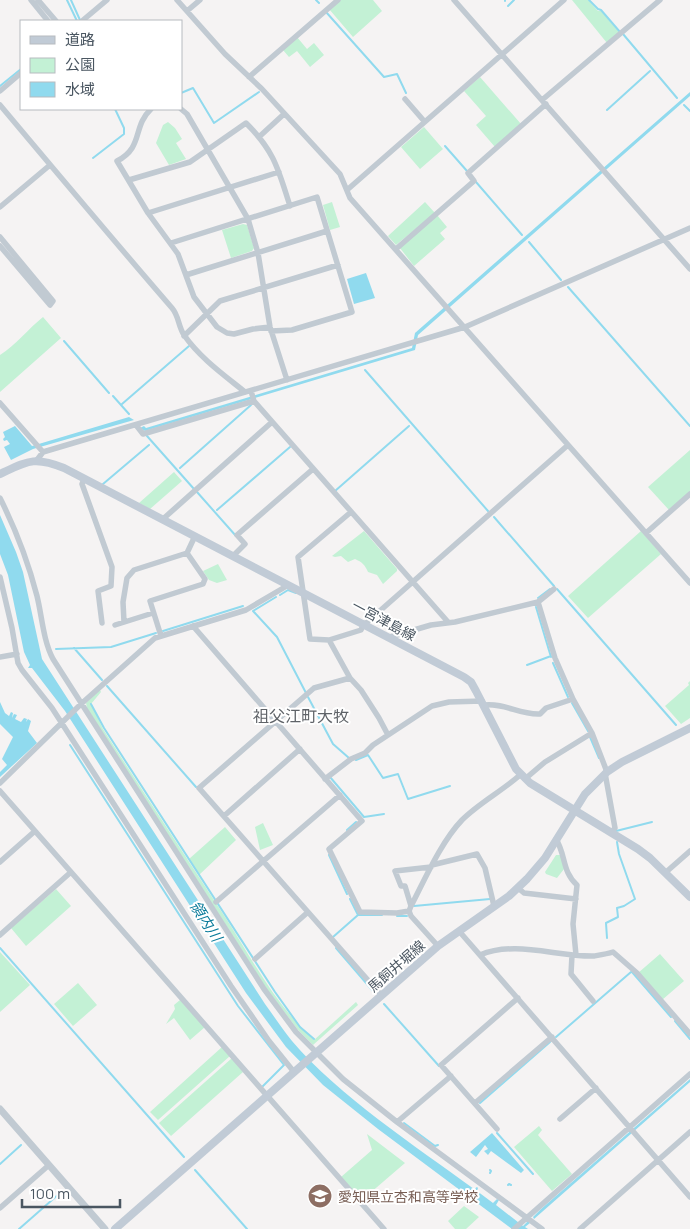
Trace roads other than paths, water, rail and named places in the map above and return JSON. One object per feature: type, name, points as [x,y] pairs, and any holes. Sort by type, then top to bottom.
[{"type":"main road","name":"一宮津島線","points":[[37,460],[52,463],[84,479],[464,676],[483,703],[523,777],[650,858],[689,893]]},
{"type":"main road","points":[[0,474],[26,462],[37,460]]},
{"type":"main road","name":"馬飼井堀線","points":[[116,1229],[438,946],[518,888],[545,858],[573,810],[585,794],[606,772],[622,762],[688,732]]},
{"type":"street","points":[[31,0],[47,20]]},
{"type":"street","points":[[38,0],[55,20]]},
{"type":"street","points":[[83,20],[106,0]]},
{"type":"street","points":[[177,0],[225,54],[340,174],[350,198],[690,583]]},
{"type":"street","points":[[187,11],[200,0]]},
{"type":"street","points":[[249,77],[338,0]]},
{"type":"street","points":[[454,0],[690,269]]},
{"type":"street","points":[[347,190],[564,0]]},
{"type":"street","points":[[396,249],[474,181],[468,173],[544,102],[660,0]]},
{"type":"street","points":[[0,91],[20,74]]},
{"type":"street","points":[[405,99],[424,122]]},
{"type":"street","points":[[0,105],[176,312],[184,336],[204,357],[251,396],[312,469],[448,622]]},
{"type":"street","points":[[150,110],[142,120],[131,152],[117,161],[148,213],[178,254],[194,298],[217,327],[227,333],[234,334],[253,329],[292,330],[352,312],[317,197],[171,243]]},
{"type":"street","points":[[182,110],[187,114],[248,219],[258,253],[271,329],[287,380]]},
{"type":"street","points":[[260,136],[284,114]]},
{"type":"street","points":[[129,180],[190,162],[246,123],[260,136],[275,160],[290,206]]},
{"type":"street","points":[[0,207],[50,165]]},
{"type":"street","points":[[148,213],[279,172]]},
{"type":"street","points":[[136,425],[143,434],[251,396],[287,380],[465,327],[690,228]]},
{"type":"street","points":[[186,275],[327,231]]},
{"type":"street","points":[[0,237],[53,301],[50,305],[0,246]]},
{"type":"street","points":[[184,336],[220,301],[338,265]]},
{"type":"street","points":[[40,448],[251,396]]},
{"type":"street","points":[[0,403],[40,448]]},
{"type":"street","points":[[163,519],[272,422]]},
{"type":"street","points":[[351,512],[298,557],[310,639],[329,640],[361,630],[364,624],[568,445]]},
{"type":"street","points":[[37,460],[40,448]]},
{"type":"street","points":[[233,556],[245,544],[237,535],[312,469]]},
{"type":"street","points":[[84,479],[82,484],[112,567],[110,586],[98,591],[102,623]]},
{"type":"street","points":[[646,533],[690,494]]},
{"type":"street","points":[[0,498],[25,553],[38,600],[48,651],[264,989],[285,1018],[343,1079],[397,1122],[542,1229]]},
{"type":"street","points":[[124,622],[123,602],[127,578],[134,570],[187,552],[196,536]]},
{"type":"street","points":[[161,636],[150,601],[203,584],[204,579],[187,552]]},
{"type":"street","points":[[0,577],[18,663],[22,670],[62,723],[230,986],[269,1041],[294,1072]]},
{"type":"street","points":[[0,783],[81,704],[155,638],[246,610],[285,587],[286,584]]},
{"type":"street","points":[[390,638],[431,625],[455,622],[538,602],[554,588]]},
{"type":"street","points":[[538,602],[555,658],[573,699],[592,732],[606,772],[615,828],[611,832]]},
{"type":"street","points":[[115,625],[153,613]]},
{"type":"street","points":[[193,626],[362,821],[329,849],[360,912],[397,913],[410,909],[432,866],[464,818],[592,732]]},
{"type":"street","points":[[329,640],[350,678],[361,690],[388,735]]},
{"type":"street","points":[[0,657],[16,654]]},
{"type":"street","points":[[350,678],[314,688],[199,788],[381,995]]},
{"type":"street","points":[[326,778],[352,759],[366,753],[373,745],[432,706],[449,702],[483,703],[507,706],[529,715],[540,714],[546,708],[573,699]]},
{"type":"street","points":[[224,816],[300,749]]},
{"type":"street","points":[[0,791],[384,1229]]},
{"type":"street","points":[[216,902],[340,795]]},
{"type":"street","points":[[0,862],[35,831]]},
{"type":"street","points":[[556,839],[561,846],[569,878],[577,885],[574,955],[571,974],[593,1001]]},
{"type":"street","points":[[665,873],[690,851]]},
{"type":"street","points":[[438,946],[411,916],[405,886],[401,886],[395,871],[432,866],[477,854],[485,868],[494,906]]},
{"type":"street","points":[[0,935],[71,872]]},
{"type":"street","points":[[518,888],[524,894],[576,899]]},
{"type":"street","points":[[255,959],[308,912]]},
{"type":"street","points":[[459,930],[690,1197]]},
{"type":"street","points":[[480,955],[494,949],[532,950],[595,956],[614,952],[637,973],[690,1034]]},
{"type":"street","points":[[497,1128],[441,1065],[518,998]]},
{"type":"street","points":[[475,1103],[552,1037]]},
{"type":"street","points":[[514,1229],[632,1130],[690,1074]]},
{"type":"street","points":[[397,1122],[451,1076]]},
{"type":"street","points":[[560,1119],[596,1088]]},
{"type":"street","points":[[0,1109],[105,1229]]},
{"type":"street","points":[[580,1229],[690,1132]]},
{"type":"street","points":[[0,1208],[49,1165]]},
{"type":"water","points":[[690,92],[690,96],[418,335],[415,350],[145,431],[140,428],[144,426],[146,428],[412,348],[415,333]]},
{"type":"water","points":[[366,273],[375,298],[354,304],[347,279]]},
{"type":"water","points":[[129,417],[134,420],[33,449],[11,460],[4,447],[10,444],[7,440],[4,441],[3,432],[15,426],[32,446]]},
{"type":"water","name":"領内川","points":[[0,515],[23,572],[42,659],[285,1032],[311,1062],[332,1082],[378,1120],[474,1189],[477,1187],[477,1191],[493,1203],[497,1199],[499,1200],[496,1205],[523,1226],[528,1221],[530,1223],[525,1227],[528,1229],[512,1229],[378,1129],[323,1085],[286,1047],[246,993],[65,711],[32,668],[28,668],[30,665],[24,652],[8,575],[0,554]]},
{"type":"water","points":[[0,702],[5,713],[9,716],[11,712],[13,713],[12,718],[14,714],[17,715],[15,719],[21,722],[24,718],[27,719],[26,722],[28,719],[31,721],[28,731],[37,743],[0,777],[0,772],[7,765],[2,759],[13,737],[0,724]]},
{"type":"water","points":[[690,1079],[690,1082],[534,1219],[533,1217],[541,1209]]},
{"type":"water","points":[[492,1133],[524,1170],[521,1173],[491,1151],[488,1155],[484,1151],[488,1149],[485,1145],[476,1157],[470,1152]]},
{"type":"waterway","points":[[67,0],[77,20]]},
{"type":"waterway","points":[[71,0],[80,20]]},
{"type":"waterway","points":[[316,0],[319,3]]},
{"type":"waterway","points":[[508,6],[514,0]]},
{"type":"waterway","points":[[589,0],[601,10],[620,32]]},
{"type":"waterway","points":[[326,12],[384,77],[397,74],[406,93]]},
{"type":"waterway","points":[[623,34],[677,98]]},
{"type":"waterway","points":[[0,86],[20,70]]},
{"type":"waterway","points":[[607,110],[650,71]]},
{"type":"waterway","points":[[182,93],[193,88],[214,123],[259,92]]},
{"type":"waterway","points":[[684,105],[690,111]]},
{"type":"waterway","points":[[93,158],[124,134],[124,128],[115,110]]},
{"type":"waterway","points":[[445,146],[467,171]]},
{"type":"waterway","points":[[476,182],[522,235]]},
{"type":"waterway","points":[[529,242],[561,280]]},
{"type":"waterway","points":[[568,287],[690,426]]},
{"type":"waterway","points":[[64,341],[109,393]]},
{"type":"waterway","points":[[122,404],[189,346]]},
{"type":"waterway","points":[[365,370],[488,511]]},
{"type":"waterway","points":[[113,396],[129,414]]},
{"type":"waterway","points":[[180,468],[251,405]]},
{"type":"waterway","points":[[335,491],[409,426]]},
{"type":"waterway","points":[[147,436],[194,489]]},
{"type":"waterway","points":[[103,484],[149,445]]},
{"type":"waterway","points":[[217,510],[290,447]]},
{"type":"waterway","points":[[197,492],[236,536]]},
{"type":"waterway","points":[[494,517],[554,586]]},
{"type":"waterway","points":[[538,598],[550,589]]},
{"type":"waterway","points":[[557,589],[676,725]]},
{"type":"waterway","points":[[280,595],[288,590],[296,593]]},
{"type":"waterway","points":[[276,597],[253,611],[277,637],[306,693]]},
{"type":"waterway","points":[[163,631],[243,606]]},
{"type":"waterway","points":[[536,607],[551,657]]},
{"type":"waterway","points":[[56,649],[111,647],[156,633]]},
{"type":"waterway","points":[[74,648],[102,680]]},
{"type":"waterway","points":[[527,665],[551,656]]},
{"type":"waterway","points":[[553,663],[568,697]]},
{"type":"waterway","points":[[107,686],[196,787]]},
{"type":"waterway","points":[[308,697],[333,744],[349,758]]},
{"type":"waterway","points":[[572,703],[588,731]]},
{"type":"waterway","points":[[91,704],[104,728],[275,992],[300,1027],[314,1039]]},
{"type":"waterway","points":[[590,737],[599,758]]},
{"type":"waterway","points":[[70,745],[238,1006],[284,1065],[263,1086]]},
{"type":"waterway","points":[[356,760],[368,755],[383,778],[398,774],[408,799],[450,786]]},
{"type":"waterway","points":[[330,777],[364,817],[384,814]]},
{"type":"waterway","points":[[347,830],[356,822]]},
{"type":"waterway","points":[[616,831],[652,822]]},
{"type":"waterway","points":[[607,938],[606,923],[618,917],[617,908],[635,899],[619,854],[617,842]]},
{"type":"waterway","points":[[329,855],[347,894]]},
{"type":"waterway","points":[[350,899],[358,915],[382,915]]},
{"type":"waterway","points":[[414,906],[490,899]]},
{"type":"waterway","points":[[333,937],[358,915]]},
{"type":"waterway","points":[[397,916],[407,916]]},
{"type":"waterway","points":[[0,948],[184,1157]]},
{"type":"waterway","points":[[336,948],[373,991]]},
{"type":"waterway","points":[[556,1037],[631,972]]},
{"type":"waterway","points":[[632,972],[671,1017]]},
{"type":"waterway","points":[[384,1004],[439,1066]]},
{"type":"waterway","points":[[675,1021],[690,1039]]},
{"type":"waterway","points":[[480,1103],[550,1042]]},
{"type":"waterway","points":[[404,1123],[435,1146],[438,1145]]},
{"type":"waterway","points":[[497,1133],[533,1174]]},
{"type":"waterway","points":[[0,1164],[21,1145]]},
{"type":"waterway","points":[[195,1170],[247,1229]]},
{"type":"waterway","points":[[19,1229],[60,1193]]},
{"type":"place","name":"愛知県立杏和高等学校","points":[[320,1196]]},
{"type":"district","name":"祖父江町大牧","points":[[301,716]]}]
